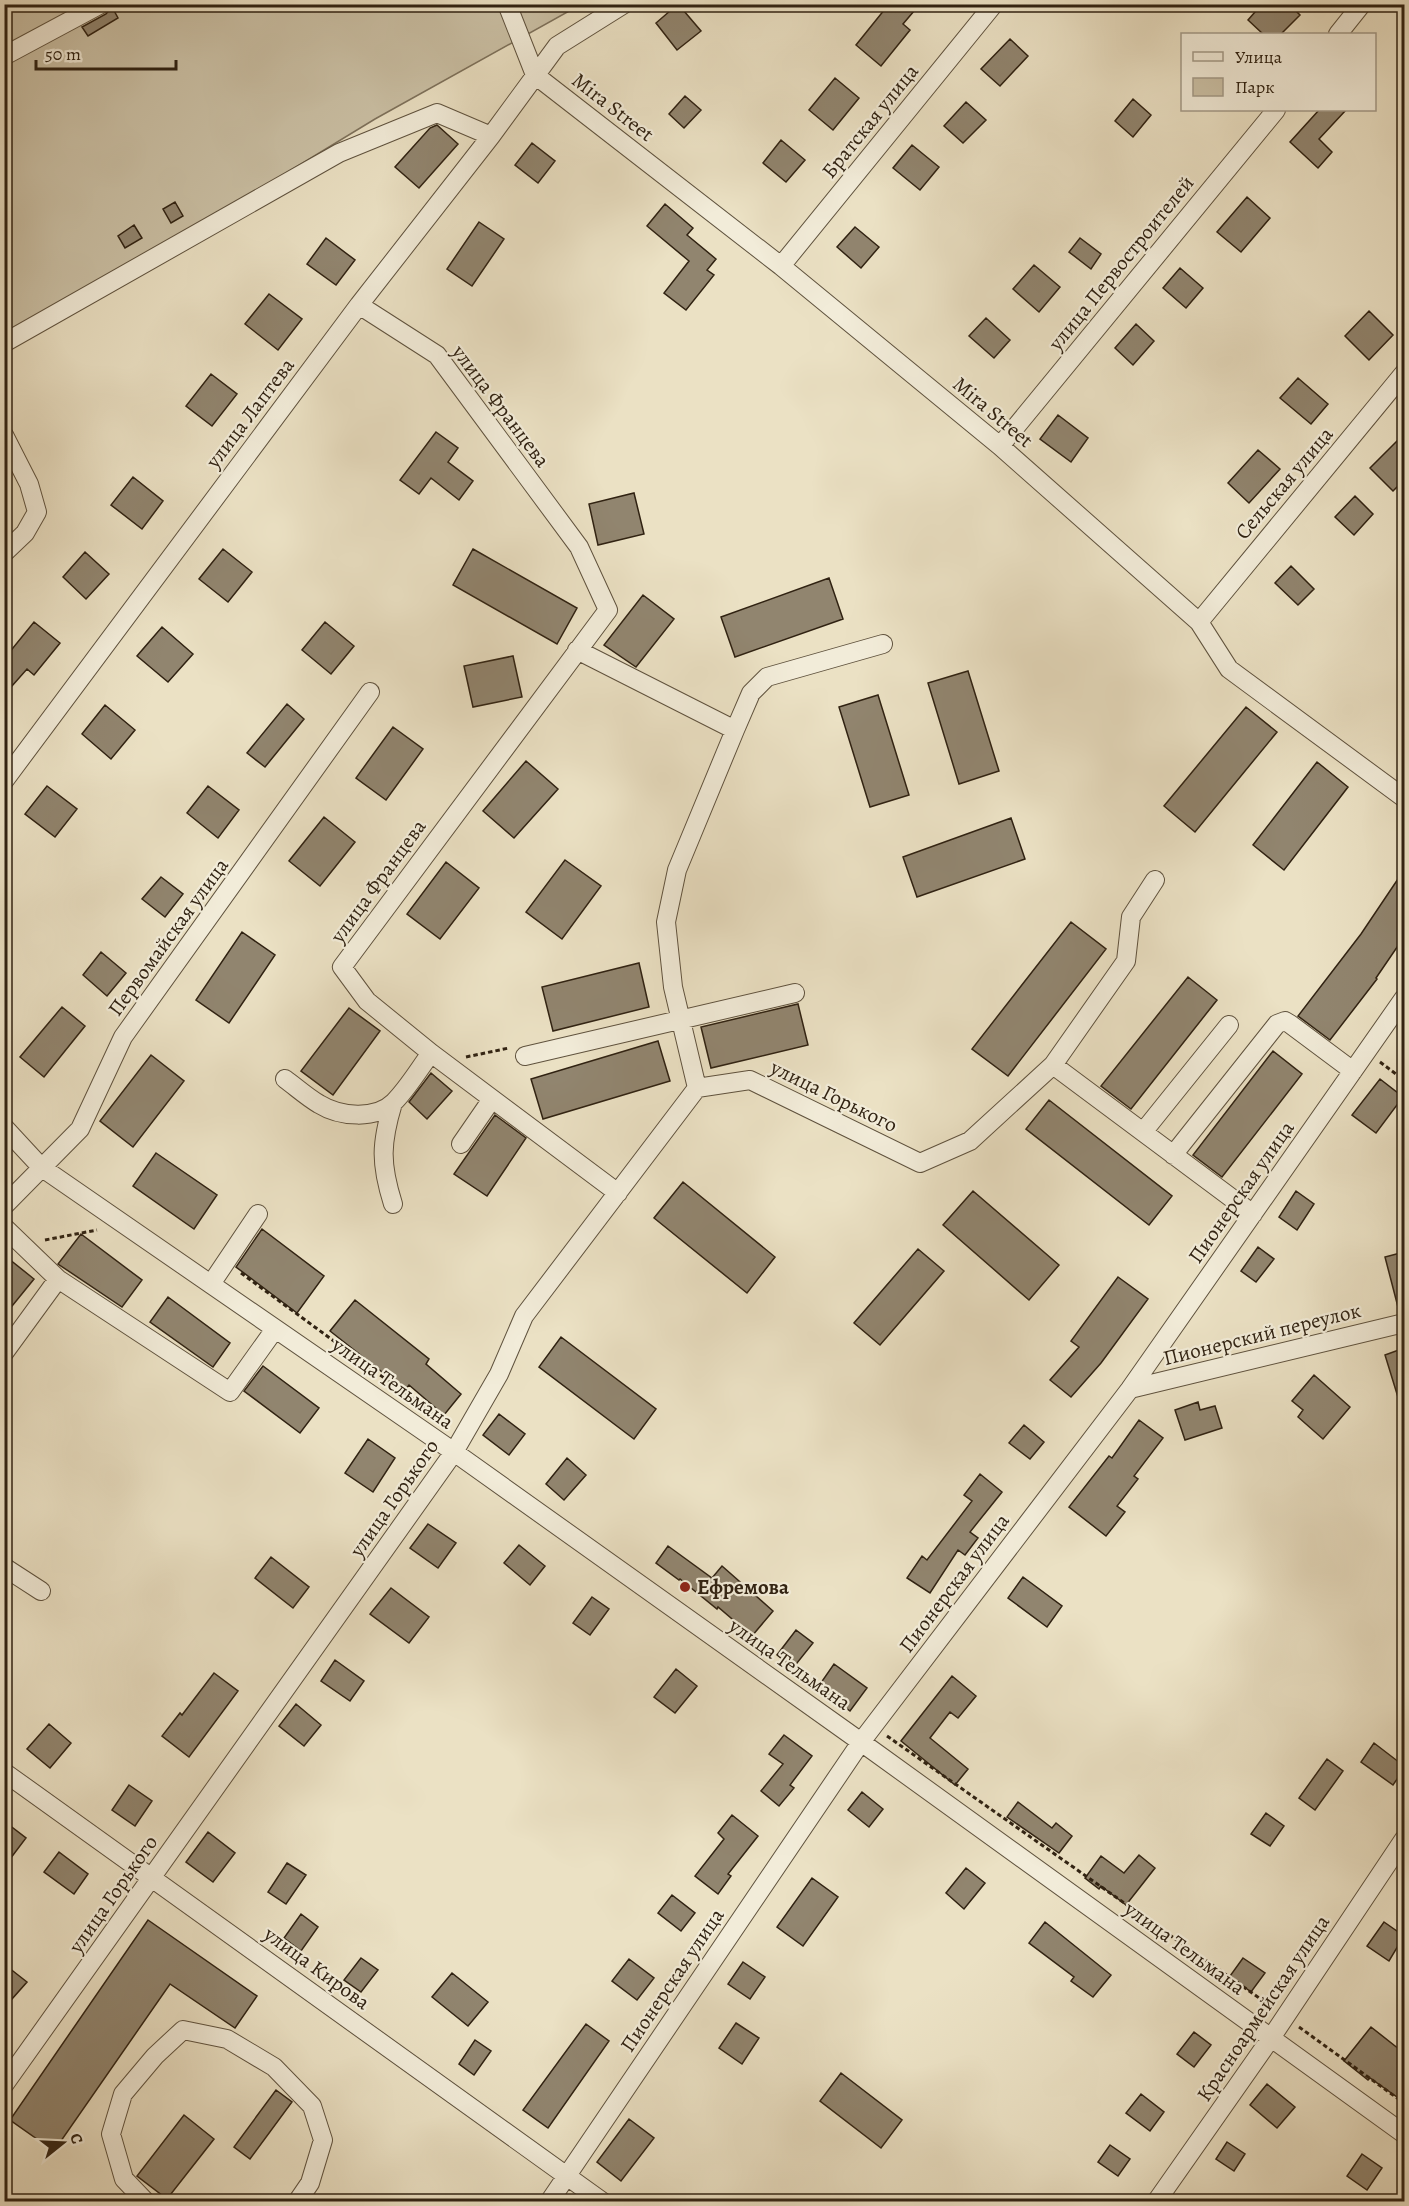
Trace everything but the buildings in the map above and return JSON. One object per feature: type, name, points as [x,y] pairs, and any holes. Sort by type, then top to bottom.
[{"type":"street","points":[[4,56],[101,4]]},
{"type":"street","points":[[507,4],[535,75]]},
{"type":"street","name":"улица Лаптева","points":[[4,781],[359,305],[491,136],[557,46],[624,4]]},
{"type":"street","name":"Братская улица","points":[[781,266],[994,4]]},
{"type":"street","points":[[1339,33],[1362,4]]},
{"type":"street","name":"Mira Street","points":[[535,75],[781,266],[1000,446],[1199,622],[1229,669],[1404,798]]},
{"type":"street","name":"улица Первостроителей","points":[[1000,446],[1275,111]]},
{"type":"street","points":[[4,342],[339,153],[380,135],[437,113],[491,136]]},
{"type":"street","name":"улица Францева","points":[[359,305],[437,356],[579,547],[608,610],[342,967],[367,1001],[437,1058],[618,1193]]},
{"type":"street","name":"Сельская улица","points":[[1199,622],[1404,373]]},
{"type":"street","points":[[4,435],[29,484],[37,512],[25,532],[4,553]]},
{"type":"street","points":[[697,1088],[673,987],[666,922],[677,870],[735,730],[751,693],[767,677],[882,644]]},
{"type":"street","points":[[577,650],[735,730]]},
{"type":"street","name":"Первомайская улица","points":[[4,1206],[80,1128],[123,1037],[370,692]]},
{"type":"street","name":"улица Горького","points":[[4,2085],[454,1452],[499,1374],[524,1316],[697,1088],[750,1080],[920,1162],[970,1141],[1053,1065],[1126,961],[1131,917],[1155,880]]},
{"type":"street","points":[[525,1056],[795,993]]},
{"type":"street","name":"Пионерская улица","points":[[549,2202],[861,1742],[1130,1389],[1404,998]]},
{"type":"street","points":[[1173,1155],[1277,1024],[1285,1022],[1290,1024],[1353,1071]]},
{"type":"street","points":[[1143,1132],[1229,1025]]},
{"type":"street","points":[[285,1079],[319,1104],[334,1111],[356,1114],[376,1112],[393,1103],[437,1058]]},
{"type":"street","points":[[1053,1065],[1253,1214]]},
{"type":"street","points":[[460,1144],[492,1099]]},
{"type":"street","points":[[393,1103],[384,1133],[382,1159],[393,1204]]},
{"type":"street","name":"улица Тельмана","points":[[4,1127],[41,1167],[454,1452],[1404,2134]]},
{"type":"street","points":[[211,1284],[258,1214]]},
{"type":"street","points":[[4,1227],[58,1279],[230,1392],[275,1329]]},
{"type":"street","points":[[4,1353],[58,1279]]},
{"type":"street","name":"Пионерский переулок","points":[[1130,1389],[1404,1323]]},
{"type":"street","points":[[4,1567],[41,1591]]},
{"type":"street","name":"улица Кирова","points":[[4,1772],[603,2202]]},
{"type":"street","name":"Красноармейская улица","points":[[1156,2202],[1271,2038],[1404,1839]]},
{"type":"street","points":[[146,2202],[124,2180],[111,2134],[123,2094],[155,2056],[183,2030],[227,2039],[246,2050],[274,2067],[312,2106],[323,2140],[310,2182],[297,2202]]},
{"type":"path","points":[[437,1058],[507,1047],[525,1056]]},
{"type":"path","points":[[1366,1052],[1404,1080]]},
{"type":"path","points":[[23,1244],[97,1230]]},
{"type":"path","points":[[225,1261],[464,1435]]},
{"type":"path","points":[[873,1726],[1285,2016],[1404,2103]]},
{"type":"green space","points":[[5,5],[580,5],[375,119],[183,236],[5,337]]},
{"type":"place","name":"Ефремова","points":[[685,1587]]}]
